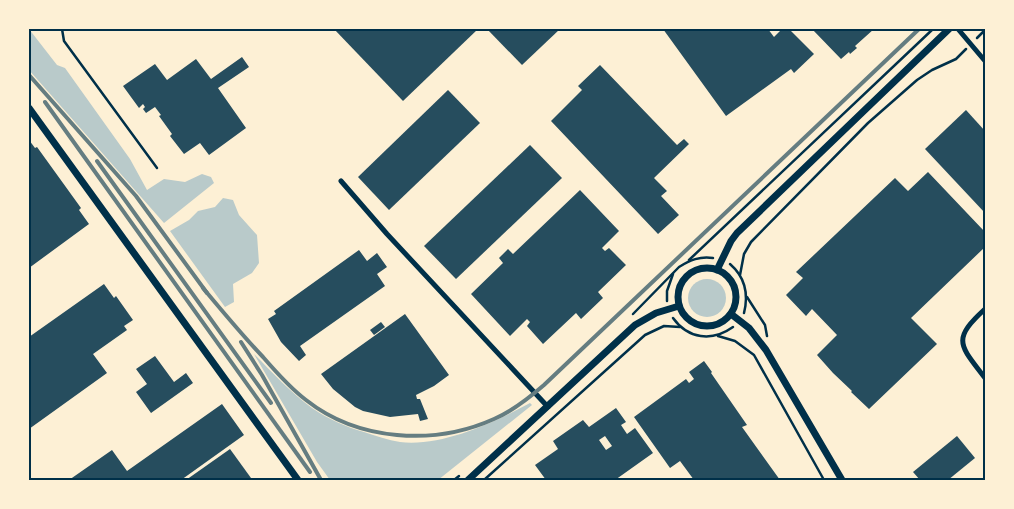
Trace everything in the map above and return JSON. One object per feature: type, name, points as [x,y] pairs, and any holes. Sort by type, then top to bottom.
[{"type":"street","points":[[717,270],[737,233],[949,29]]},
{"type":"street","points":[[958,29],[985,61]]},
{"type":"street","points":[[29,108],[298,480]]},
{"type":"street","points":[[341,181],[387,234],[548,407]]},
{"type":"street","points":[[704,268],[717,270],[728,277],[735,289],[736,302],[731,314],[723,322],[717,325],[700,326],[685,316],[679,306],[678,293],[687,276],[704,268]]},
{"type":"street","points":[[468,480],[635,325],[646,318],[679,306]]},
{"type":"street","points":[[985,309],[966,329],[961,340],[965,352],[985,378]]},
{"type":"street","points":[[731,314],[749,328],[766,350],[842,480]]},
{"type":"lane","points":[[62,29],[64,41],[157,168]]},
{"type":"path","points":[[824,480],[754,355],[735,341],[717,336],[698,336],[680,327],[668,309],[667,291],[669,282],[680,267],[728,224],[933,29]]},
{"type":"path","points":[[740,275],[744,254],[751,242],[868,123],[917,80],[932,70],[956,59],[985,30]]},
{"type":"path","points":[[687,262],[700,257],[722,260],[740,275],[745,285],[747,296],[744,313],[733,327],[717,336]]},
{"type":"path","points":[[747,296],[765,325],[767,334],[766,350]]},
{"type":"path","points":[[484,480],[645,335],[664,326],[680,327]]},
{"type":"shaded area","points":[[29,29],[57,65],[65,68],[130,159],[147,190],[164,179],[185,182],[202,174],[211,177],[214,183],[164,223],[29,70]]},
{"type":"shaded area","points":[[223,198],[233,200],[239,215],[257,235],[259,263],[252,273],[233,284],[234,302],[225,307],[170,231],[189,220],[198,211],[215,207]]},
{"type":"shaded area","points":[[707,279],[714,280],[720,285],[725,291],[725,305],[720,311],[714,316],[707,317],[700,316],[694,311],[689,305],[688,298],[689,291],[694,285],[700,280]]},
{"type":"shaded area","points":[[254,354],[289,389],[318,412],[351,428],[400,442],[433,441],[468,432],[530,403],[532,405],[438,480],[330,480],[317,462]]},
{"type":"building","points":[[334,29],[478,29],[403,101]]},
{"type":"building","points":[[487,29],[560,29],[522,65]]},
{"type":"building","points":[[663,29],[768,29],[774,37],[782,29],[789,29],[814,54],[794,73],[791,69],[726,116]]},
{"type":"building","points":[[812,29],[874,29],[855,46],[857,48],[841,59]]},
{"type":"building","points":[[242,57],[249,67],[218,88],[246,128],[209,155],[200,143],[184,154],[170,136],[172,134],[155,107],[146,113],[143,109],[145,107],[143,104],[139,108],[123,86],[155,64],[167,80],[196,59],[211,79]]},
{"type":"building","points":[[600,65],[677,145],[684,139],[689,144],[654,178],[667,191],[661,196],[679,215],[658,234],[551,121],[582,90],[578,86]]},
{"type":"building","points":[[448,90],[480,123],[389,210],[358,177]]},
{"type":"building","points":[[966,110],[985,131],[985,213],[925,149]]},
{"type":"building","points":[[29,140],[35,148],[37,147],[81,208],[79,210],[89,224],[29,268]]},
{"type":"building","points":[[530,145],[562,178],[456,279],[424,246]]},
{"type":"building","points":[[928,172],[985,232],[985,247],[911,318],[937,344],[869,409],[817,355],[837,335],[812,309],[806,316],[786,295],[803,278],[796,272],[895,178],[908,191]]},
{"type":"building","points":[[580,190],[619,231],[602,248],[605,251],[609,248],[626,265],[598,292],[603,298],[581,319],[576,313],[543,344],[527,326],[530,322],[527,319],[510,336],[471,294],[503,263],[499,258],[508,249],[513,254]]},
{"type":"building","points":[[359,250],[367,261],[377,253],[387,267],[377,274],[385,286],[300,346],[306,355],[299,361],[281,342],[268,319],[276,314],[274,311]]},
{"type":"building","points":[[104,284],[114,298],[116,296],[133,320],[124,326],[127,330],[93,354],[107,373],[29,429],[29,337]]},
{"type":"building","points":[[405,314],[449,375],[434,386],[416,395],[417,399],[420,399],[428,419],[420,421],[418,414],[390,417],[363,411],[355,407],[333,389],[321,374]]},
{"type":"building","points":[[381,322],[385,327],[374,335],[370,330]]},
{"type":"building","points":[[155,356],[174,382],[186,373],[193,383],[151,413],[136,392],[147,384],[136,369]]},
{"type":"building","points":[[704,361],[747,425],[742,427],[780,480],[694,480],[680,461],[670,468],[634,417],[686,379],[689,383],[694,379],[689,372]]},
{"type":"building","points":[[222,404],[244,435],[181,480],[69,480],[112,450],[127,471]]},
{"type":"building","points":[[616,408],[626,422],[621,425],[627,434],[635,428],[653,453],[615,480],[546,480],[535,465],[558,449],[553,441],[583,420],[589,427]],"holes":[[[605,436],[612,446],[606,450],[599,440]]]},
{"type":"building","points":[[957,436],[975,458],[948,480],[920,480],[913,472]]},
{"type":"building","points":[[230,449],[251,478],[247,480],[186,480]]},
{"type":"railway","points":[[203,288],[283,380],[306,400],[327,414],[349,424],[397,435],[422,436],[471,428],[508,412],[544,385],[919,29]]},
{"type":"railway","points":[[29,75],[136,196],[207,293]]},
{"type":"railway","points":[[45,102],[310,472]]},
{"type":"railway","points":[[97,161],[271,403]]},
{"type":"railway","points":[[241,342],[262,375],[321,480]]}]
